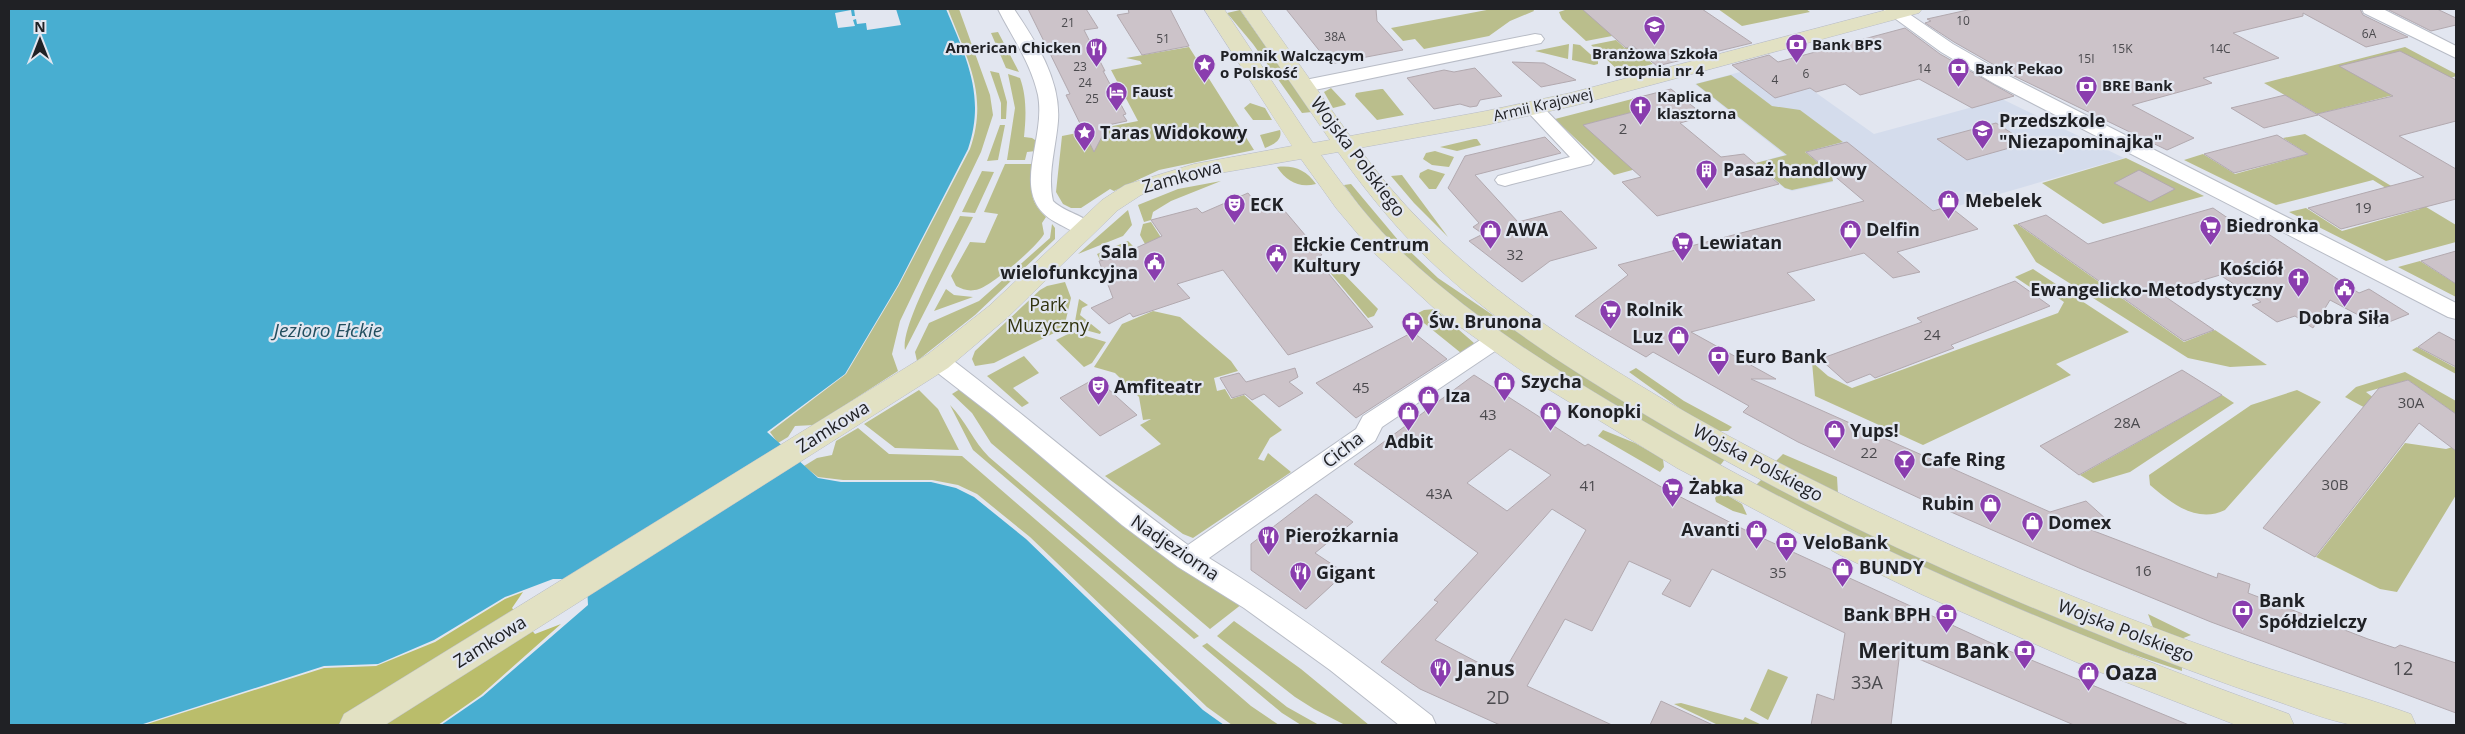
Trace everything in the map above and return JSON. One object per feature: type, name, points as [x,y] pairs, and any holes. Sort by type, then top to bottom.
[{"type":"street","points":[[1006,9],[1031,51],[1045,83],[1049,113],[1042,199],[1052,211],[1084,228]]},
{"type":"street","name":"Wojska Polskiego","points":[[1214,9],[1249,66],[1349,210],[1392,258],[1436,296],[1496,340],[1650,439],[1759,500],[1845,544],[2044,634],[2180,690],[2276,725]]},
{"type":"street","name":"Wojska Polskiego","points":[[1250,9],[1345,144],[1394,208],[1426,243],[1462,276],[1507,312],[1557,346],[1695,431],[1880,526],[2000,580],[2191,656],[2398,725]]},
{"type":"street","points":[[2370,9],[2456,53]]},
{"type":"street","points":[[1900,10],[1947,48],[2002,80],[2456,312]]},
{"type":"street","name":"Armii Krajowej","points":[[1307,150],[1533,108],[1746,54],[1900,10]]},
{"type":"street","points":[[1305,86],[1535,39]]},
{"type":"street","points":[[1505,180],[1584,160],[1533,108]]},
{"type":"street","name":"Zamkowa","points":[[356,725],[938,361],[998,312],[1084,228],[1122,197],[1164,179],[1307,150]]},
{"type":"street","name":"Cicha","points":[[1188,559],[1366,435],[1372,422],[1496,340]]},
{"type":"street","name":"Nadjeziorna","points":[[938,361],[1001,409],[1131,518],[1188,559],[1254,600],[1340,661],[1421,725]]},
{"type":"shaded area","name":"Przedszkole \"Niezapominajka\"","points":[[1774,63],[1874,134],[2002,99],[2124,158],[1951,208],[1948,206],[1933,210],[1847,142],[1806,152],[1831,173],[1833,182],[1792,191],[1784,188],[1755,163],[1785,155],[1695,84]]},
{"type":"green space","points":[[948,9],[959,9],[990,95],[993,115],[981,152],[900,321],[892,354],[898,371],[814,425],[795,426],[788,437],[778,443],[770,432],[846,374],[899,285],[970,149],[975,130],[976,94],[968,61]]},
{"type":"green space","points":[[1492,9],[1533,9],[1534,11],[1510,21],[1489,36],[1424,49],[1415,39],[1403,41],[1391,28]]},
{"type":"green space","points":[[1568,9],[1596,9],[1590,10],[1612,36],[1586,41],[1562,19],[1559,12]]},
{"type":"green space","points":[[1718,9],[1806,9],[1810,12],[1742,26]]},
{"type":"green space","points":[[1240,10],[1312,112],[1302,113],[1253,44],[1227,13]]},
{"type":"green space","points":[[998,32],[1019,72],[1006,68],[991,33]]},
{"type":"green space","points":[[1616,40],[1625,48],[1633,47],[1653,64],[1620,72],[1591,45]]},
{"type":"green space","points":[[1569,44],[1568,59],[1535,51]]},
{"type":"green space","points":[[1573,44],[1580,45],[1598,61],[1598,64],[1594,65],[1572,60]]},
{"type":"green space","points":[[1189,47],[1254,150],[1159,170],[1114,191],[1110,189],[1081,208],[1071,208],[1063,204],[1056,192],[1062,136],[1138,121],[1111,70],[1142,64],[1140,61],[1126,58]]},
{"type":"green space","points":[[2405,47],[2456,74],[2456,76],[2451,78],[2454,80],[2317,114],[2264,83]]},
{"type":"green space","points":[[990,71],[999,73],[1007,102],[1006,119],[1001,119],[1001,103]]},
{"type":"green space","points":[[1008,74],[1020,78],[1022,85],[1025,108],[1024,137],[1032,138],[1038,142],[1036,151],[1027,152],[1025,160],[1007,160],[1015,108]]},
{"type":"green space","points":[[1731,75],[1772,106],[1800,110],[1843,142],[1805,152],[1831,173],[1833,181],[1792,190],[1785,188],[1756,163],[1787,155],[1696,84]]},
{"type":"green space","points":[[1331,88],[1345,105],[1333,108],[1324,92]]},
{"type":"green space","points":[[1383,89],[1404,115],[1377,120],[1355,96],[1356,93]]},
{"type":"green space","points":[[1632,99],[1644,109],[1584,125],[1691,154],[1614,175],[1555,119]]},
{"type":"green space","points":[[1250,103],[1265,108],[1272,120],[1253,120],[1244,108]]},
{"type":"green space","points":[[1000,125],[1005,125],[998,160],[987,161]]},
{"type":"green space","points":[[1280,130],[1279,139],[1274,144],[1265,148],[1260,135]]},
{"type":"green space","points":[[2305,134],[2456,225],[2456,242],[2386,261],[2289,212],[2306,208],[2342,231],[2420,209],[2373,180],[2276,205],[2184,160],[2203,154],[2235,174],[2308,154],[2283,138]]},
{"type":"green space","points":[[1477,139],[1481,145],[1457,151],[1440,147]]},
{"type":"green space","points":[[1435,151],[1454,157],[1449,167],[1432,165],[1423,159],[1426,153]]},
{"type":"green space","points":[[2126,158],[2204,196],[2103,224],[2042,183]]},
{"type":"green space","points":[[1005,164],[1035,164],[1032,193],[1033,199],[1040,211],[1046,217],[1042,223],[1044,234],[1024,256],[994,281],[979,289],[964,289],[956,286],[951,276],[970,242],[985,243],[998,214],[984,212]]},
{"type":"green space","points":[[1277,167],[1289,167],[1304,172],[1316,184],[1304,185],[1294,183],[1285,177]]},
{"type":"green space","points":[[1428,169],[1445,174],[1436,189],[1429,189],[1419,177],[1420,173]]},
{"type":"green space","points":[[982,171],[994,172],[975,213],[962,212]]},
{"type":"green space","points":[[1402,175],[1448,237],[1414,203],[1391,176]]},
{"type":"green space","points":[[1221,181],[1171,201],[1153,212],[1151,220],[1144,222],[1138,205],[1178,189]]},
{"type":"green space","points":[[1351,184],[1398,240],[1438,278],[1534,343],[1725,459],[1719,467],[1549,365],[1468,308],[1429,277],[1385,237],[1344,185]]},
{"type":"green space","points":[[1128,210],[1132,225],[1123,236],[1078,254]]},
{"type":"green space","points":[[960,216],[973,217],[905,350],[905,338],[917,304]]},
{"type":"green space","points":[[1151,222],[1162,239],[1145,244],[1140,235],[1143,224]]},
{"type":"green space","points":[[1052,224],[1055,228],[1055,239],[975,315],[917,361],[915,352],[929,323],[979,301],[1050,238]]},
{"type":"green space","points":[[2017,224],[2184,342],[2215,330],[2267,365],[2230,367],[2188,358],[2036,262],[2013,225]]},
{"type":"green space","points":[[1128,241],[1135,248],[1134,252],[1125,253],[1125,256],[1100,260],[1097,254]]},
{"type":"green space","points":[[2420,261],[2456,284],[2456,297],[2398,267]]},
{"type":"green space","points":[[1326,268],[1338,268],[1378,309],[1374,316],[1368,318]]},
{"type":"green space","points":[[2033,269],[2129,332],[2056,364],[2071,375],[1923,445],[1815,396],[1812,362],[1828,376],[1852,388],[2058,313],[2064,302],[2045,289],[2036,291],[2015,277]]},
{"type":"green space","name":"Park Muzyczny","points":[[1065,282],[1071,298],[1064,328],[994,363],[975,366],[972,359],[975,351],[1040,290],[1047,286]]},
{"type":"green space","points":[[946,289],[954,295],[973,297],[934,311]]},
{"type":"green space","points":[[1079,299],[1088,305],[1082,308],[1080,315],[1101,332],[1100,334],[1074,327]]},
{"type":"green space","points":[[1435,309],[1474,343],[1473,346],[1461,353],[1414,315],[1424,310]]},
{"type":"green space","points":[[1153,311],[1180,317],[1231,361],[1238,371],[1214,378],[1217,391],[1225,389],[1231,399],[1244,395],[1282,430],[1270,438],[1258,459],[1264,461],[1268,453],[1291,472],[1193,538],[1183,534],[1105,476],[1161,444],[1140,425],[1151,419],[1143,420],[1139,397],[1115,373],[1094,367],[1122,324]]},
{"type":"green space","points":[[1072,332],[1106,342],[1092,363],[1084,367],[1056,340]]},
{"type":"green space","points":[[2417,347],[2456,368],[2456,374],[2412,350]]},
{"type":"green space","points":[[1024,356],[1039,373],[1013,388],[1029,403],[1022,407],[987,376]]},
{"type":"green space","points":[[1636,368],[1684,401],[1732,427],[1728,431],[1717,431],[1686,413],[1629,372]]},
{"type":"green space","points":[[2405,372],[2456,401],[2456,414],[2408,380],[2366,392],[2413,428],[2408,431],[2345,397],[2356,387]]},
{"type":"green space","points":[[960,389],[1123,525],[1242,604],[1210,629],[991,443],[972,413],[952,394]]},
{"type":"green space","points":[[919,390],[938,409],[959,450],[895,448],[864,424]]},
{"type":"green space","points":[[2297,390],[2321,402],[2225,510],[2215,514],[2204,515],[2195,513],[2176,505],[2150,485],[2149,475],[2251,405]]},
{"type":"green space","points":[[2222,395],[2234,403],[2130,472],[2093,483],[2080,475]]},
{"type":"green space","points":[[950,405],[989,457],[1199,636],[1194,639],[973,450]]},
{"type":"green space","points":[[858,428],[889,454],[962,456],[1251,706],[1279,725],[1232,725],[1207,707],[1030,537],[977,494],[958,485],[932,480],[843,480],[818,477],[804,466],[817,458],[832,455],[836,441]]},
{"type":"green space","points":[[1603,430],[1635,443],[1663,459],[1664,467],[1660,472],[1598,436]]},
{"type":"green space","points":[[2405,443],[2446,449],[2456,446],[2456,495],[2397,592],[2380,589],[2316,557]]},
{"type":"green space","points":[[1783,454],[1837,477],[1838,494],[1775,462]]},
{"type":"green space","points":[[1762,479],[2182,666],[2182,671],[2099,643],[1950,581],[1755,486]]},
{"type":"green space","points":[[1720,491],[1742,504],[1747,515],[1733,511],[1716,502],[1715,498]]},
{"type":"green space","points":[[523,592],[512,608],[535,634],[561,624],[481,695],[438,725],[144,725],[324,668],[376,666],[435,642],[505,599]]},
{"type":"green space","points":[[2148,614],[2191,635],[2181,639],[2154,630]]},
{"type":"green space","points":[[1234,621],[1301,669],[1369,725],[1345,725],[1295,697],[1217,636]]},
{"type":"green space","points":[[1207,643],[1287,707],[1319,725],[1301,725],[1282,713],[1202,646]]},
{"type":"green space","points":[[1768,669],[1788,677],[1768,720],[1750,710]]},
{"type":"green space","points":[[1681,703],[1743,720],[1745,717],[1762,725],[1718,725],[1674,704]]},
{"type":"water","name":"Jezioro Ełckie","points":[[9,9],[946,9],[966,60],[974,94],[975,112],[968,149],[898,285],[845,374],[767,432],[818,478],[841,482],[931,482],[956,488],[974,497],[1026,539],[1203,710],[1224,725],[441,725],[483,696],[588,605],[587,586],[572,579],[553,579],[505,597],[434,640],[378,664],[324,666],[140,725],[9,725]]},
{"type":"pier","points":[[854,9],[896,9],[901,25],[867,30],[866,23],[857,24],[856,19],[853,20],[855,26],[838,28],[835,13],[851,10],[852,16],[855,16]]},
{"type":"building","points":[[1028,9],[1086,9],[1098,28],[1084,30],[1126,114],[1123,115],[1127,121],[1108,125],[1094,152],[1066,95],[1070,94]]},
{"type":"building","points":[[1128,9],[1170,9],[1189,46],[1142,55],[1117,15],[1129,13]]},
{"type":"building","points":[[1286,9],[1376,9],[1377,21],[1403,50],[1330,64]]},
{"type":"building","points":[[1582,9],[1702,9],[1752,43],[1657,66],[1633,46],[1626,48]]},
{"type":"building","points":[[1972,9],[2360,9],[2363,15],[2408,37],[2366,47],[2303,13],[2303,16],[2233,33],[2279,58],[2203,78],[2212,83],[2132,105],[2194,138],[2167,150],[2010,74],[1925,23],[1931,21],[1927,19]]},
{"type":"building","points":[[2387,9],[2437,9],[2456,18],[2456,25],[2431,31]]},
{"type":"building","points":[[1905,28],[1940,54],[2014,96],[1972,108],[1919,79],[1860,95],[1845,84],[1816,92],[1810,88],[1775,98],[1732,65],[1769,55],[1778,62]]},
{"type":"building","points":[[2400,51],[2456,80],[2456,121],[2399,136],[2456,169],[2456,199],[2341,229],[2308,208],[2424,177],[2317,114],[2393,96],[2339,66]]},
{"type":"building","points":[[1512,62],[1544,63],[1576,80],[1541,87]]},
{"type":"building","points":[[1475,68],[1502,96],[1480,100],[1477,106],[1470,107],[1460,104],[1434,109],[1407,78],[1444,70],[1454,72]]},
{"type":"building","points":[[1671,89],[1705,116],[1680,123],[1721,157],[1744,154],[1779,184],[1657,216],[1622,182],[1641,177],[1583,125],[1644,109],[1632,99]]},
{"type":"building","points":[[2285,95],[2318,115],[2264,128],[2231,108]]},
{"type":"building","points":[[1996,123],[2027,143],[1967,160],[1937,139]]},
{"type":"building","points":[[2277,135],[2308,154],[2234,173],[2204,154]]},
{"type":"building","points":[[1545,137],[1561,153],[1475,175],[1518,222],[1561,211],[1597,248],[1550,261],[1522,282],[1469,241],[1483,234],[1473,227],[1479,223],[1448,188],[1465,156]]},
{"type":"building","points":[[1847,142],[1933,211],[1949,206],[1978,229],[1897,252],[1920,272],[1893,278],[1864,253],[1787,273],[1815,300],[1691,332],[1776,379],[1751,379],[2050,512],[2086,501],[2107,520],[2086,528],[2217,578],[2218,573],[2250,584],[2248,593],[2368,639],[2395,648],[2400,645],[2456,663],[2456,713],[2211,622],[2079,568],[1919,498],[1798,442],[1743,412],[1749,406],[1653,352],[1646,357],[1575,316],[1628,275],[1618,265],[1864,201],[1806,152]]},
{"type":"building","points":[[2139,170],[2175,189],[2150,202],[2114,183]]},
{"type":"building","name":"Ełckie Centrum Kultury","points":[[1248,193],[1260,208],[1278,203],[1322,255],[1319,256],[1328,265],[1323,267],[1373,327],[1288,355],[1223,270],[1177,284],[1190,298],[1133,317],[1130,313],[1109,324],[1091,308],[1113,298],[1099,261],[1127,256],[1125,253],[1162,236],[1151,220],[1197,208],[1202,213]]},
{"type":"building","points":[[2213,208],[2244,229],[2256,226],[2359,293],[2369,289],[2409,314],[2379,326],[2330,300],[2313,328],[2295,316],[2277,322],[2252,305],[2261,302],[2220,275],[2160,293],[2214,330],[2184,341],[2018,224],[2046,215],[2088,244]]},
{"type":"building","points":[[2456,251],[2456,284],[2421,261]]},
{"type":"building","points":[[2015,281],[2050,306],[1951,345],[1954,348],[1875,378],[1870,374],[1847,383],[1820,359],[1922,322],[1917,318]]},
{"type":"building","points":[[1413,332],[1447,359],[1356,418],[1316,383]]},
{"type":"building","points":[[2439,332],[2456,341],[2456,367],[2418,347]]},
{"type":"building","points":[[1295,368],[1298,377],[1289,382],[1303,393],[1279,407],[1264,394],[1252,400],[1245,394],[1232,398],[1220,378],[1239,373],[1246,382]]},
{"type":"building","points":[[2182,370],[2222,395],[2079,475],[2040,446]]},
{"type":"building","points":[[1474,375],[1585,446],[1588,444],[1663,488],[1747,531],[2002,648],[2189,725],[2074,725],[1900,651],[1891,725],[1811,725],[1817,694],[1834,700],[1845,633],[1712,569],[1690,607],[1662,594],[1671,580],[1629,561],[1592,631],[1565,619],[1527,686],[1612,725],[1500,725],[1420,689],[1381,662],[1438,602],[1434,600],[1478,553],[1354,464]],"holes":[[[1510,449],[1551,475],[1507,511],[1467,483]],[[1552,509],[1586,530],[1502,675],[1435,640]]]},
{"type":"building","name":"Amfiteatr","points":[[1096,378],[1137,415],[1100,436],[1060,398]]},
{"type":"building","points":[[2408,380],[2456,414],[2456,451],[2419,423],[2315,557],[2263,528],[2379,388]]},
{"type":"building","points":[[1316,494],[1353,522],[1315,553],[1345,573],[1306,609],[1251,570],[1251,544]]},
{"type":"building","points":[[1661,701],[1713,725],[1650,725]]},
{"type":"place","name":"Branżowa Szkoła I stopnia nr 4","points":[[1655,45]]},
{"type":"place","name":"Bank BPS","points":[[1796,64]]},
{"type":"place","name":"American Chicken","points":[[1097,67]]},
{"type":"place","name":"Pomnik Walczącym o Polskość","points":[[1204,84]]},
{"type":"place","name":"Bank Pekao","points":[[1959,88]]},
{"type":"place","name":"BRE Bank","points":[[2086,105]]},
{"type":"place","name":"Faust","points":[[1116,111]]},
{"type":"place","name":"Kaplica klasztorna","points":[[1641,125]]},
{"type":"place","name":"Przedszkole \"Niezapominajka\"","points":[[1983,150]]},
{"type":"place","name":"Taras Widokowy","points":[[1084,152]]},
{"type":"place","name":"Pasaż handlowy","points":[[1707,189]]},
{"type":"place","name":"Mebelek","points":[[1949,220]]},
{"type":"place","name":"ECK","points":[[1234,224]]},
{"type":"place","name":"Biedronka","points":[[2210,245]]},
{"type":"place","name":"AWA","points":[[1490,249]]},
{"type":"place","name":"Delfin","points":[[1850,249]]},
{"type":"place","name":"Lewiatan","points":[[1683,262]]},
{"type":"place","name":"Ełckie Centrum Kultury","points":[[1277,274]]},
{"type":"place","name":"Sala wielofunkcyjna","points":[[1154,281]]},
{"type":"place","name":"Kościół Ewangelicko-Metodystyczny","points":[[2299,298]]},
{"type":"place","name":"Dobra Siła","points":[[2344,307]]},
{"type":"place","name":"Rolnik","points":[[1610,329]]},
{"type":"place","name":"Św. Brunona","points":[[1413,341]]},
{"type":"place","name":"Luz","points":[[1679,356]]},
{"type":"place","name":"Euro Bank","points":[[1719,376]]},
{"type":"place","name":"Szycha","points":[[1505,401]]},
{"type":"place","name":"Amfiteatr","points":[[1098,406]]},
{"type":"place","name":"Iza","points":[[1429,415]]},
{"type":"place","name":"Adbit","points":[[1409,431]]},
{"type":"place","name":"Konopki","points":[[1551,431]]},
{"type":"place","name":"Yups!","points":[[1834,450]]},
{"type":"place","name":"Cafe Ring","points":[[1905,479]]},
{"type":"place","name":"Żabka","points":[[1673,507]]},
{"type":"place","name":"Rubin","points":[[1990,523]]},
{"type":"place","name":"Domex","points":[[2032,542]]},
{"type":"place","name":"Avanti","points":[[1756,549]]},
{"type":"place","name":"Pierożkarnia","points":[[1269,555]]},
{"type":"place","name":"VeloBank","points":[[1787,562]]},
{"type":"place","name":"BUNDY","points":[[1843,587]]},
{"type":"place","name":"Gigant","points":[[1300,592]]},
{"type":"place","name":"Bank Spółdzielczy","points":[[2243,630]]},
{"type":"place","name":"Bank BPH","points":[[1947,634]]},
{"type":"place","name":"Meritum Bank","points":[[2025,670]]},
{"type":"place","name":"Janus","points":[[1441,688]]},
{"type":"place","name":"Oaza","points":[[2089,692]]}]
